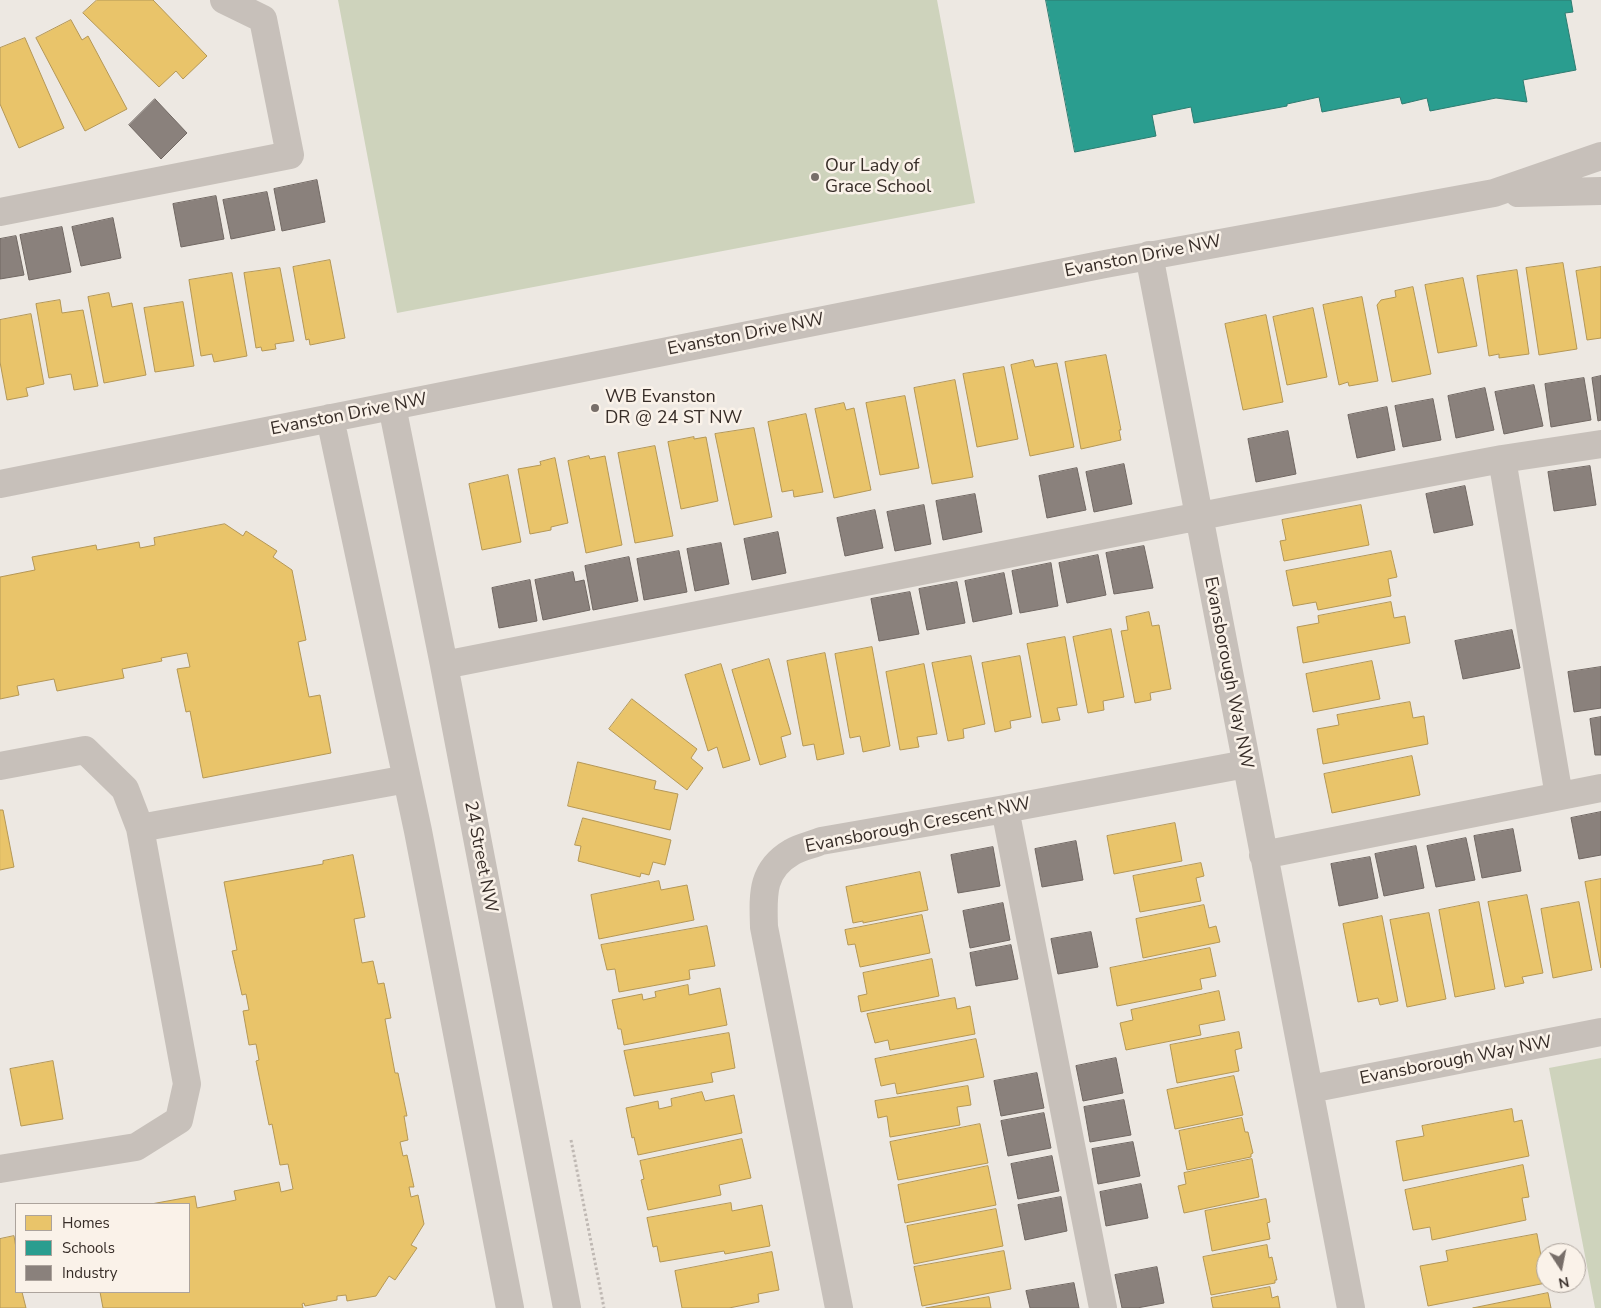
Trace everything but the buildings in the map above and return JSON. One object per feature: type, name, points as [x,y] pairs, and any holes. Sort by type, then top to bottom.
[{"type":"street","points":[[0,212],[290,154],[263,19],[224,0]]},
{"type":"street","name":"Evanston Drive NW","points":[[1494,194],[1601,156]]},
{"type":"street","name":"Evanston Drive NW","points":[[0,484],[1150,255],[1494,194],[1601,191]]},
{"type":"street","name":"Evansborough Way NW","points":[[1150,255],[1263,855],[1310,1089],[1351,1308]]},
{"type":"street","name":"24 Street NW","points":[[392,406],[444,665],[566,1308]]},
{"type":"street","points":[[330,418],[407,779],[510,1308]]},
{"type":"street","points":[[444,665],[1199,516],[1502,459],[1601,444]]},
{"type":"street","points":[[1502,459],[1559,796]]},
{"type":"street","points":[[0,766],[85,750],[125,789],[140,828],[187,1084],[179,1120],[136,1147],[0,1169]]},
{"type":"street","name":"Evansborough Crescent NW","points":[[839,1308],[764,926],[764,894],[772,868],[793,851],[821,841],[1005,810],[1246,764]]},
{"type":"street","points":[[140,828],[407,779]]},
{"type":"street","points":[[1263,855],[1601,788]]},
{"type":"street","points":[[1005,810],[1103,1308]]},
{"type":"street","name":"Evansborough Way NW","points":[[1310,1089],[1601,1032]]},
{"type":"green space","points":[[338,0],[937,0],[975,203],[397,313]]},
{"type":"green space","points":[[1601,1058],[1601,1308],[1595,1308],[1586,1261],[1586,1243],[1583,1243],[1549,1068]]},
{"type":"place","name":"Our Lady of Grace School","points":[[815,177]]},
{"type":"place","name":"WB Evanston DR @ 24 ST NW","points":[[595,408]]}]
